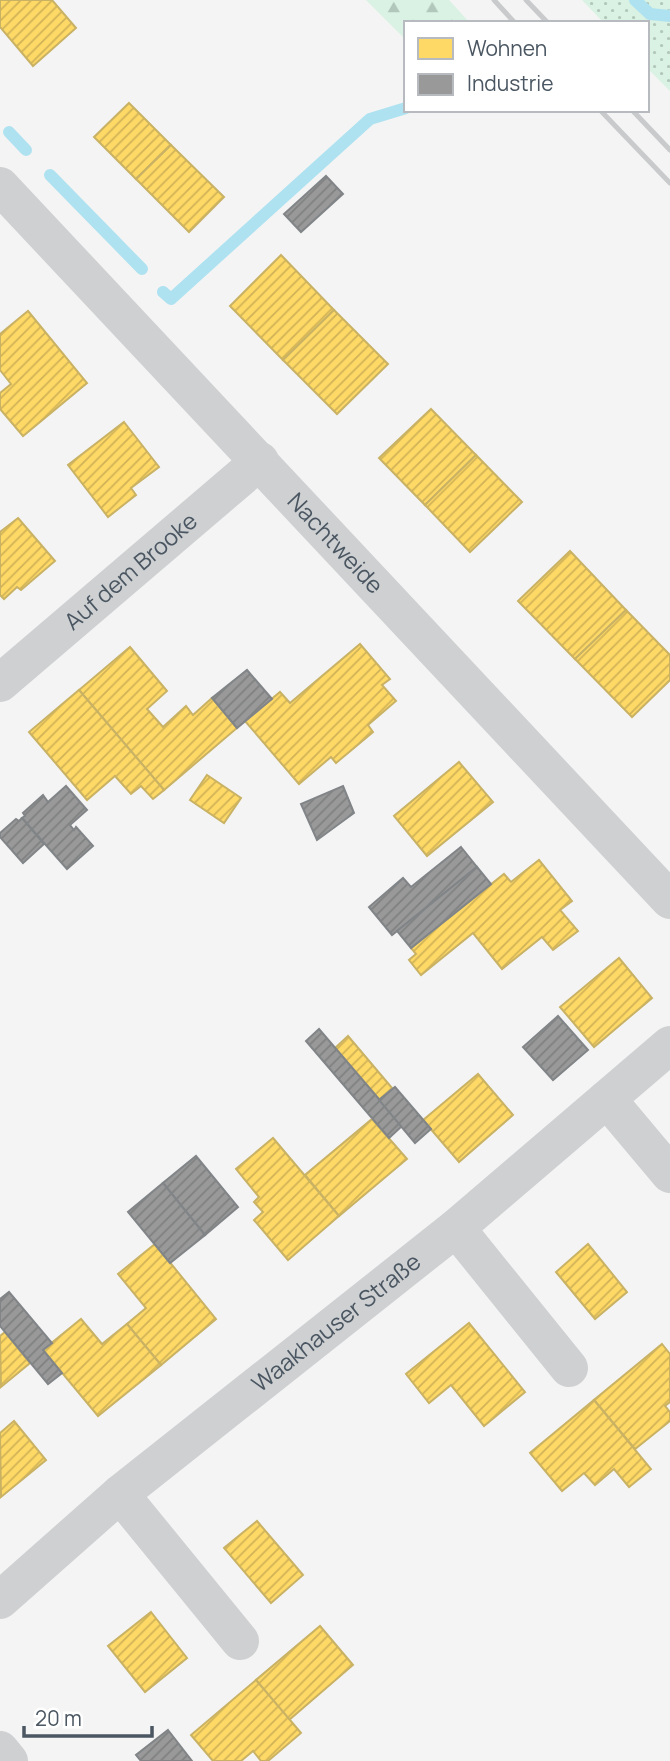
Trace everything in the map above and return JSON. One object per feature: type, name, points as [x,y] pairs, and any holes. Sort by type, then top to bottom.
[{"type":"street","name":"Nachtweide","points":[[0,186],[260,460],[670,900]]},
{"type":"street","name":"Auf dem Brooke","points":[[0,683],[260,460]]},
{"type":"street","name":"Waakhauser Straße","points":[[0,1600],[120,1494],[456,1228],[670,1045]]},
{"type":"street","points":[[607,1099],[670,1174]]},
{"type":"street","points":[[456,1228],[569,1368]]},
{"type":"street","points":[[120,1494],[240,1642]]},
{"type":"street","points":[[0,1750],[9,1761]]},
{"type":"green space","points":[[366,0],[449,0],[468,21],[404,21],[404,38]]},
{"type":"green space","points":[[582,0],[670,0],[670,91],[649,70],[649,21],[602,21]]},
{"type":"building: Wohnen","points":[[0,0],[52,0],[76,28],[33,66],[0,27]]},
{"type":"building: Wohnen","points":[[129,103],[171,145],[136,179],[94,137]]},
{"type":"building: Wohnen","points":[[171,145],[224,197],[189,232],[136,179]]},
{"type":"building: Wohnen","points":[[281,255],[334,310],[283,360],[230,306]]},
{"type":"building: Wohnen","points":[[334,310],[388,364],[337,414],[283,360]]},
{"type":"building: Wohnen","points":[[28,311],[87,383],[23,436],[0,409],[0,393],[11,384],[0,370],[0,334]]},
{"type":"building: Wohnen","points":[[431,409],[476,455],[425,505],[379,458]]},
{"type":"building: Wohnen","points":[[124,422],[159,467],[131,488],[136,495],[108,517],[68,465]]},
{"type":"building: Wohnen","points":[[476,455],[522,502],[470,552],[425,505]]},
{"type":"building: Wohnen","points":[[18,518],[55,561],[21,590],[17,587],[4,599],[0,595],[0,532]]},
{"type":"building: Wohnen","points":[[570,551],[626,610],[575,659],[518,601]]},
{"type":"building: Wohnen","points":[[626,610],[670,655],[670,680],[632,717],[575,659]]},
{"type":"building: Wohnen","points":[[360,644],[390,679],[382,685],[396,701],[368,725],[373,732],[336,763],[331,757],[299,784],[245,721],[280,692],[290,703]]},
{"type":"building: Wohnen","points":[[130,647],[167,691],[147,709],[163,727],[186,706],[193,715],[212,698],[237,728],[164,790],[79,690]]},
{"type":"building: Wohnen","points":[[79,690],[164,790],[153,799],[141,786],[131,794],[115,776],[87,800],[29,732]]},
{"type":"building: Wohnen","points":[[459,762],[493,802],[427,856],[394,816]]},
{"type":"building: Wohnen","points":[[207,775],[241,798],[224,823],[190,800]]},
{"type":"building: Wohnen","points":[[539,860],[572,901],[560,910],[578,931],[553,950],[542,937],[502,969],[473,933],[421,975],[409,960],[416,954],[411,948],[504,874],[511,882]]},
{"type":"building: Wohnen","points":[[619,958],[652,998],[594,1047],[560,1007]]},
{"type":"building: Wohnen","points":[[348,1036],[392,1088],[379,1100],[335,1048]]},
{"type":"building: Wohnen","points":[[478,1074],[513,1115],[459,1162],[423,1120]]},
{"type":"building: Wohnen","points":[[372,1119],[407,1159],[339,1216],[305,1175]]},
{"type":"building: Wohnen","points":[[273,1138],[339,1216],[288,1260],[254,1220],[263,1212],[254,1202],[259,1197],[236,1169]]},
{"type":"building: Wohnen","points":[[155,1244],[216,1319],[161,1365],[127,1324],[146,1308],[118,1274]]},
{"type":"building: Wohnen","points":[[588,1244],[627,1292],[595,1319],[556,1272]]},
{"type":"building: Wohnen","points":[[81,1319],[102,1344],[127,1324],[161,1365],[98,1416],[43,1350]]},
{"type":"building: Wohnen","points":[[469,1323],[525,1392],[484,1426],[451,1385],[429,1403],[406,1374]]},
{"type":"building: Wohnen","points":[[5,1332],[30,1363],[1,1387],[0,1336]]},
{"type":"building: Wohnen","points":[[662,1344],[670,1354],[670,1402],[665,1406],[670,1412],[670,1421],[635,1449],[594,1400]]},
{"type":"building: Wohnen","points":[[594,1400],[651,1469],[629,1487],[614,1469],[595,1485],[584,1473],[562,1491],[530,1453]]},
{"type":"building: Wohnen","points":[[14,1421],[46,1460],[1,1497],[0,1433]]},
{"type":"building: Wohnen","points":[[257,1521],[303,1575],[271,1603],[224,1548]]},
{"type":"building: Wohnen","points":[[151,1612],[187,1658],[145,1692],[108,1646]]},
{"type":"building: Wohnen","points":[[320,1626],[353,1665],[289,1720],[256,1680]]},
{"type":"building: Wohnen","points":[[256,1680],[301,1733],[268,1761],[261,1761],[253,1751],[241,1761],[213,1761],[191,1735]]},
{"type":"building: Industrie","points":[[326,176],[343,194],[301,232],[284,214]]},
{"type":"building: Industrie","points":[[247,670],[272,699],[237,728],[212,698]]},
{"type":"building: Industrie","points":[[66,786],[87,810],[70,825],[74,830],[76,827],[93,846],[67,869],[22,818],[25,816],[23,813],[43,795],[48,802]]},
{"type":"building: Industrie","points":[[343,786],[354,813],[317,840],[301,804]]},
{"type":"building: Industrie","points":[[22,818],[44,844],[23,863],[0,837],[0,833],[16,819],[19,821]]},
{"type":"building: Industrie","points":[[461,847],[477,867],[392,935],[369,907],[403,878],[411,887]]},
{"type":"building: Industrie","points":[[477,867],[491,884],[411,948],[397,931]]},
{"type":"building: Industrie","points":[[558,1016],[588,1050],[553,1080],[523,1047]]},
{"type":"building: Industrie","points":[[319,1029],[402,1126],[389,1138],[306,1041]]},
{"type":"building: Industrie","points":[[395,1087],[431,1129],[415,1143],[379,1100]]},
{"type":"building: Industrie","points":[[196,1156],[238,1207],[205,1235],[163,1183]]},
{"type":"building: Industrie","points":[[163,1183],[205,1235],[170,1263],[128,1212]]},
{"type":"building: Industrie","points":[[9,1292],[52,1343],[43,1350],[62,1373],[48,1384],[0,1326],[0,1299]]},
{"type":"building: Industrie","points":[[168,1730],[192,1761],[141,1761],[136,1755]]},
{"type":"waterway","points":[[635,0],[650,14],[670,16]]},
{"type":"waterway","points":[[163,292],[171,299],[370,119],[404,109]]},
{"type":"waterway","points":[[9,132],[26,150]]},
{"type":"waterway","points":[[50,175],[142,269]]},
{"type":"railway","points":[[494,0],[513,21]]},
{"type":"railway","points":[[526,0],[546,21]]},
{"type":"railway","points":[[602,112],[670,183]]},
{"type":"railway","points":[[634,112],[670,150]]}]
